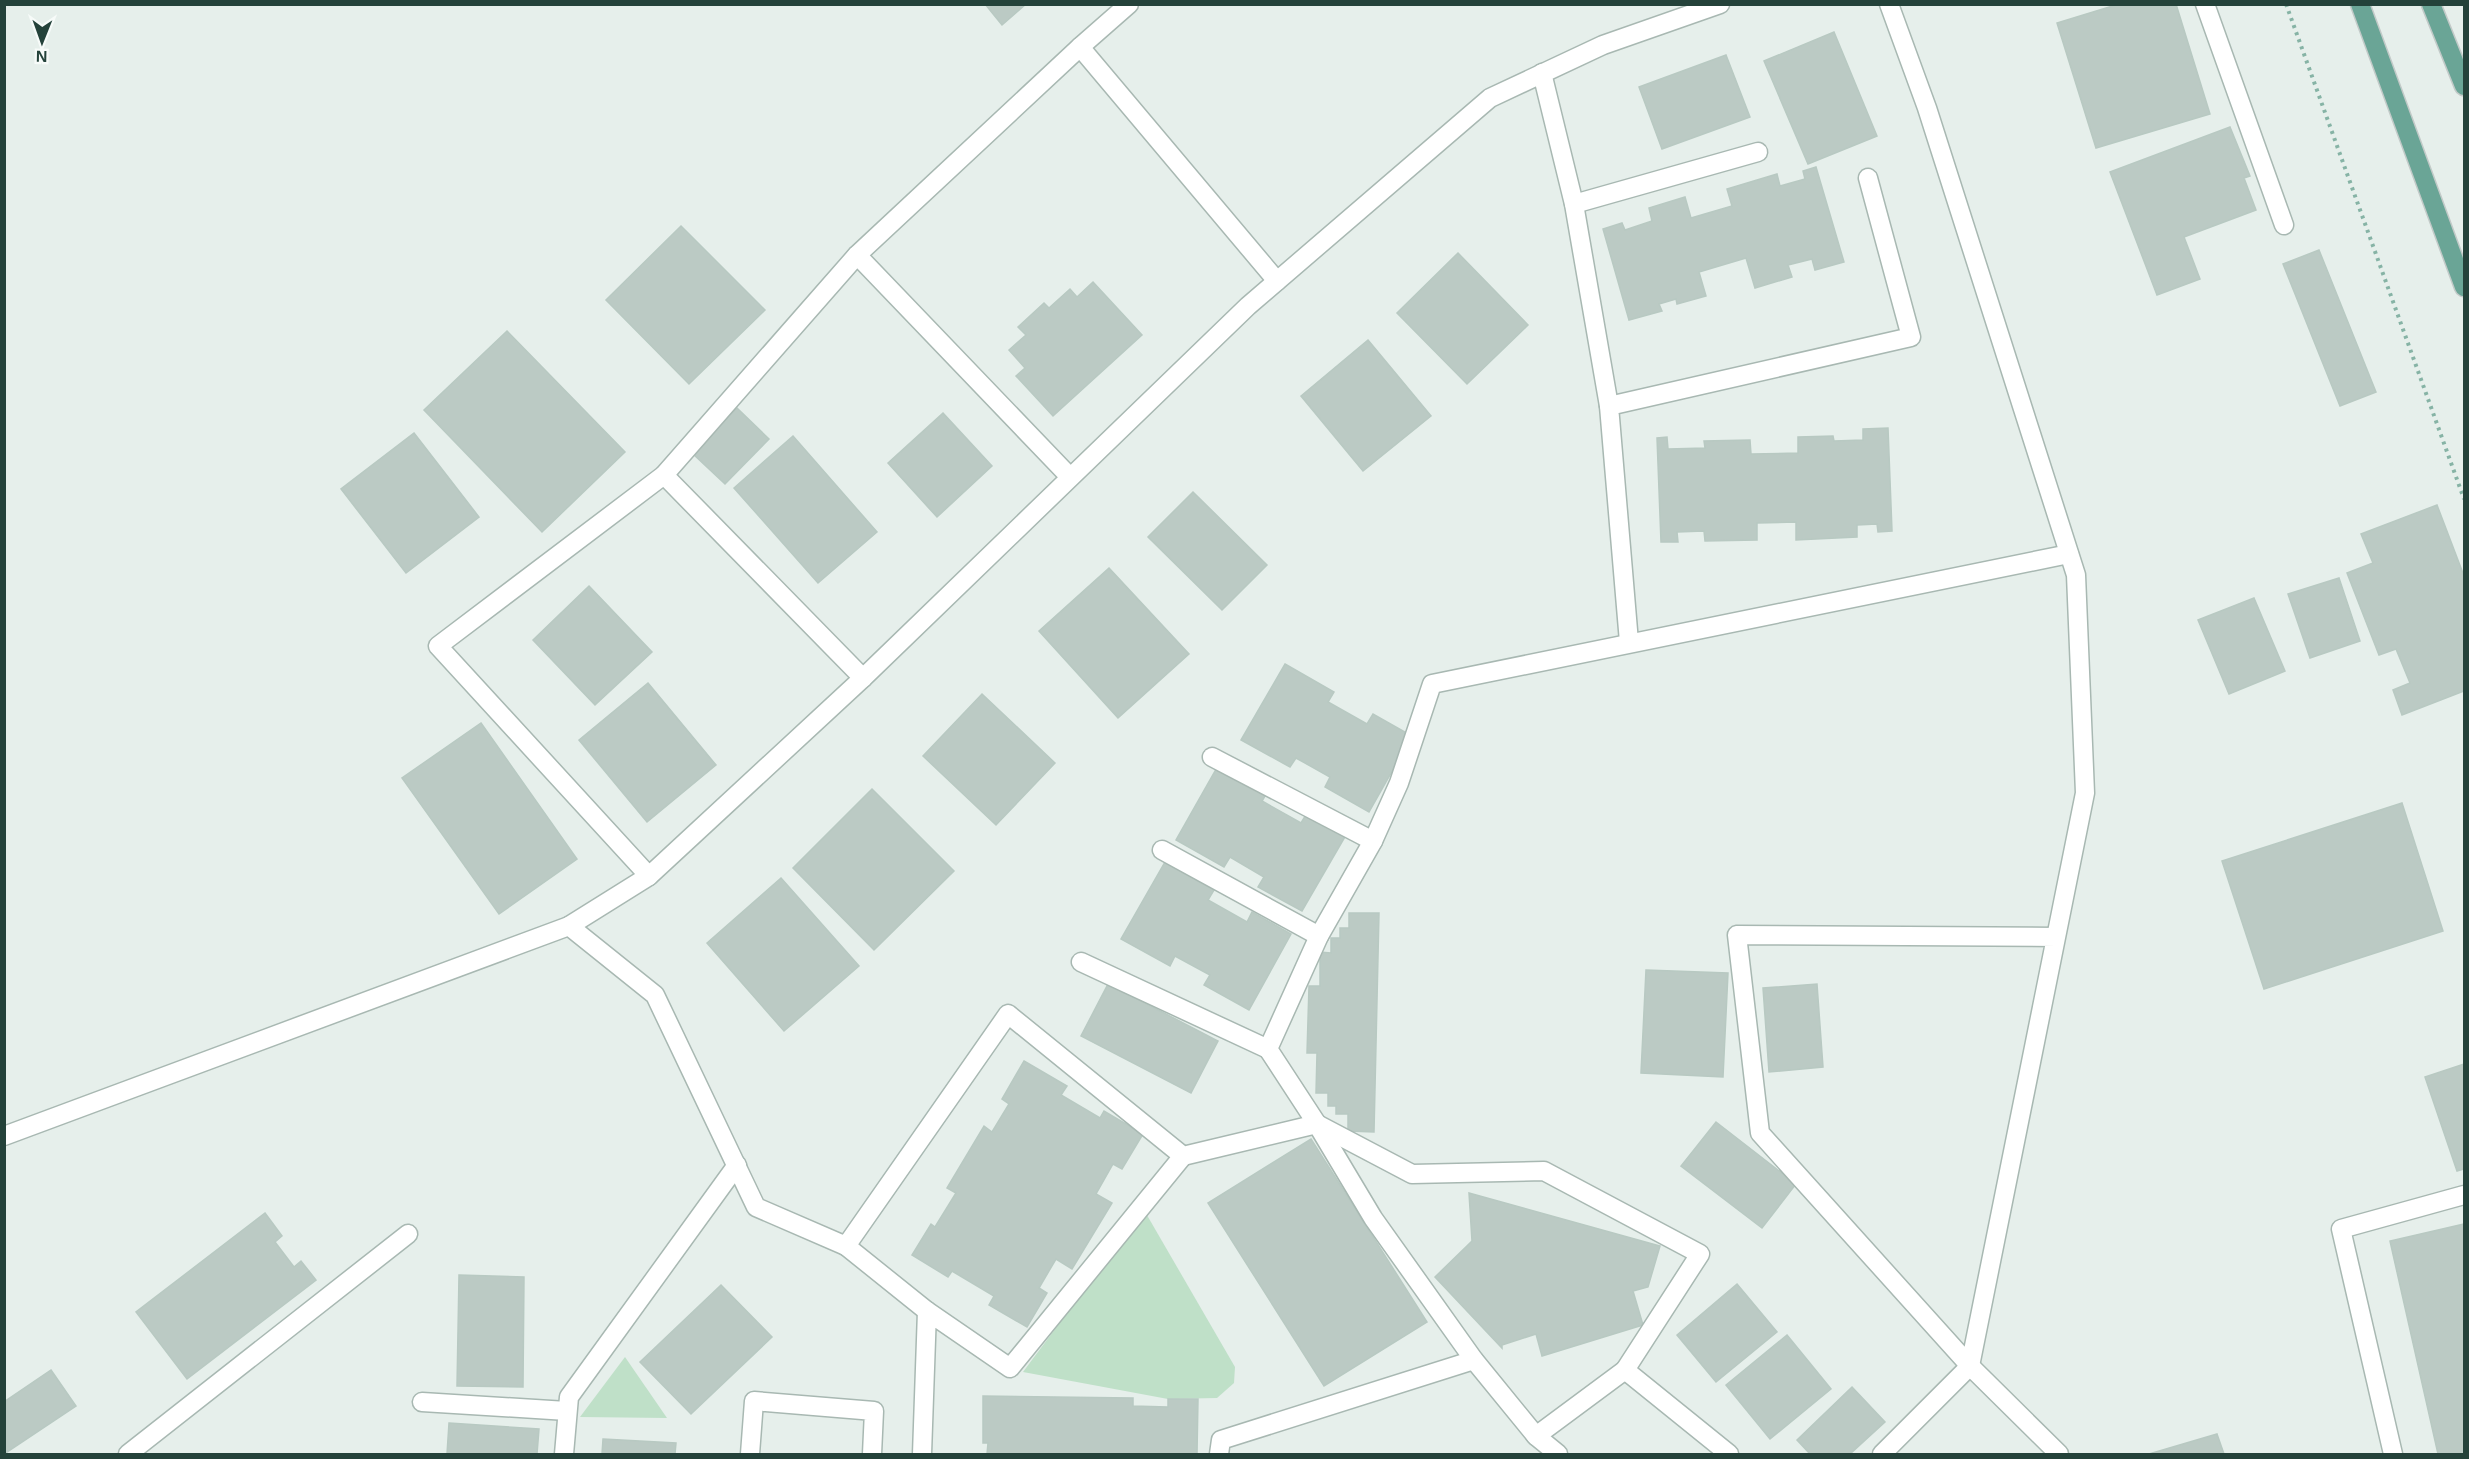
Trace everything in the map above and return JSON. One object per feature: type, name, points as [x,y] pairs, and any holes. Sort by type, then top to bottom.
[{"type":"main road","points":[[2360,4],[2464,287]]},
{"type":"main road","points":[[2431,4],[2464,86]]},
{"type":"street","points":[[649,876],[438,646],[664,475],[857,255],[1129,4]]},
{"type":"street","points":[[4,1137],[569,926],[649,876],[863,678],[1070,477],[1277,281],[1490,98],[1603,45],[1720,4]]},
{"type":"street","points":[[1882,1455],[1970,1366],[2085,793],[2076,575],[1927,108],[1889,4]]},
{"type":"street","points":[[2205,4],[2284,225]]},
{"type":"street","points":[[1080,47],[1277,281]]},
{"type":"street","points":[[1542,73],[1574,204],[1609,406],[1629,642]]},
{"type":"street","points":[[1574,204],[1758,152]]},
{"type":"street","points":[[1609,406],[1911,337],[1868,178]]},
{"type":"street","points":[[857,255],[1070,477]]},
{"type":"street","points":[[664,475],[863,678]]},
{"type":"street","points":[[1268,1049],[1319,936],[1372,841],[1399,783],[1432,684],[2069,554]]},
{"type":"street","points":[[1212,757],[1372,841]]},
{"type":"street","points":[[1162,850],[1319,936]]},
{"type":"street","points":[[569,926],[656,995],[756,1207],[846,1246],[927,1311],[1010,1368],[1183,1156],[1317,1124],[1412,1174],[1544,1171],[1700,1254],[1625,1370],[1536,1436]]},
{"type":"street","points":[[2056,937],[1737,935],[1760,1133],[1970,1366],[2059,1455]]},
{"type":"street","points":[[1081,962],[1268,1049],[1317,1124],[1373,1218],[1474,1360],[1536,1436],[1558,1455]]},
{"type":"street","points":[[846,1246],[1008,1014],[1183,1156]]},
{"type":"street","points":[[564,1455],[569,1397],[736,1165]]},
{"type":"street","points":[[2393,1455],[2341,1229],[2464,1195]]},
{"type":"street","points":[[128,1455],[408,1234]]},
{"type":"street","points":[[922,1455],[927,1311]]},
{"type":"street","points":[[1219,1455],[1221,1440],[1474,1360]]},
{"type":"street","points":[[1625,1370],[1729,1455]]},
{"type":"street","points":[[750,1455],[754,1401],[874,1411],[872,1455]]},
{"type":"street","points":[[422,1402],[567,1411]]},
{"type":"path","points":[[2286,4],[2464,499]]},
{"type":"green space","points":[[1144,1210],[1235,1367],[1234,1383],[1217,1398],[1168,1399],[1023,1372]]},
{"type":"green space","points":[[625,1357],[667,1418],[580,1417]]},
{"type":"building","points":[[985,4],[1026,4],[1002,25]]},
{"type":"building","points":[[2119,4],[2176,4],[2210,114],[2096,148],[2057,23]]},
{"type":"building","points":[[1834,32],[1877,136],[1808,164],[1764,61]]},
{"type":"building","points":[[1726,55],[1750,117],[1662,149],[1639,87]]},
{"type":"building","points":[[2230,127],[2250,176],[2244,178],[2256,210],[2184,237],[2200,279],[2157,295],[2110,172]]},
{"type":"building","points":[[1816,167],[1844,262],[1815,270],[1812,259],[1788,265],[1792,277],[1755,288],[1746,258],[1699,272],[1706,296],[1677,304],[1676,299],[1659,304],[1662,311],[1629,320],[1603,229],[1622,223],[1625,230],[1652,221],[1649,208],[1685,197],[1691,218],[1732,206],[1727,189],[1777,174],[1780,186],[1805,179],[1803,171]]},
{"type":"building","points":[[681,226],[765,310],[689,384],[606,300]]},
{"type":"building","points":[[2319,250],[2376,392],[2340,406],[2283,264]]},
{"type":"building","points":[[1458,253],[1528,325],[1467,384],[1397,313]]},
{"type":"building","points":[[1093,282],[1142,335],[1053,416],[1016,376],[1025,368],[1009,350],[1026,335],[1018,327],[1044,303],[1049,308],[1070,289],[1077,297]]},
{"type":"building","points":[[507,331],[625,452],[542,532],[424,410]]},
{"type":"building","points":[[1368,340],[1431,416],[1363,471],[1301,396]]},
{"type":"building","points":[[737,408],[769,439],[725,484],[692,453]]},
{"type":"building","points":[[943,413],[992,466],[937,517],[888,463]]},
{"type":"building","points":[[1888,428],[1892,531],[1878,532],[1877,524],[1857,525],[1857,537],[1796,540],[1796,522],[1757,523],[1757,540],[1705,541],[1704,531],[1677,532],[1678,542],[1661,542],[1657,438],[1667,437],[1668,449],[1705,448],[1704,441],[1750,440],[1751,454],[1798,453],[1798,437],[1833,436],[1834,441],[1863,440],[1863,429]]},
{"type":"building","points":[[414,433],[479,517],[406,573],[341,489]]},
{"type":"building","points":[[793,436],[877,532],[818,583],[734,488]]},
{"type":"building","points":[[1193,492],[1267,565],[1222,610],[1148,537]]},
{"type":"building","points":[[2437,505],[2464,576],[2464,691],[2402,715],[2393,690],[2410,683],[2396,649],[2379,655],[2347,573],[2373,563],[2361,534]]},
{"type":"building","points":[[1109,568],[1189,654],[1118,718],[1039,631]]},
{"type":"building","points":[[2339,578],[2360,641],[2310,658],[2288,594]]},
{"type":"building","points":[[589,586],[652,652],[595,705],[533,640]]},
{"type":"building","points":[[2254,598],[2285,671],[2229,694],[2198,620]]},
{"type":"building","points":[[1285,664],[1334,692],[1328,702],[1367,724],[1373,714],[1412,736],[1369,812],[1325,787],[1330,777],[1296,758],[1290,767],[1241,740]]},
{"type":"building","points":[[648,683],[716,765],[647,822],[579,740]]},
{"type":"building","points":[[982,694],[1055,763],[996,825],[923,756]]},
{"type":"building","points":[[481,723],[577,859],[499,914],[402,778]]},
{"type":"building","points":[[1219,764],[1268,791],[1262,801],[1301,823],[1307,813],[1346,835],[1302,911],[1258,887],[1264,877],[1230,857],[1224,867],[1176,840]]},
{"type":"building","points":[[872,789],[954,871],[874,950],[793,868]]},
{"type":"building","points":[[2402,803],[2443,931],[2264,989],[2222,861]]},
{"type":"building","points":[[1165,862],[1214,890],[1208,900],[1247,922],[1252,912],[1291,934],[1249,1010],[1204,985],[1210,975],[1175,956],[1170,966],[1121,939]]},
{"type":"building","points":[[781,878],[859,966],[784,1031],[707,943]]},
{"type":"building","points":[[1349,913],[1379,913],[1374,1132],[1348,1131],[1348,1114],[1336,1114],[1336,1106],[1328,1106],[1328,1093],[1316,1093],[1317,1053],[1307,1053],[1309,986],[1320,986],[1320,952],[1331,953],[1331,938],[1340,938],[1340,928],[1349,928]]},
{"type":"building","points":[[1646,970],[1728,973],[1723,1077],[1641,1073]]},
{"type":"building","points":[[1108,984],[1218,1041],[1191,1093],[1081,1036]]},
{"type":"building","points":[[1817,984],[1823,1067],[1769,1072],[1763,988]]},
{"type":"building","points":[[1024,1061],[1067,1086],[1061,1095],[1100,1118],[1104,1111],[1143,1134],[1122,1169],[1113,1164],[1096,1194],[1112,1203],[1072,1269],[1056,1259],[1039,1288],[1047,1293],[1027,1327],[989,1305],[994,1296],[952,1271],[948,1277],[912,1255],[931,1224],[935,1227],[956,1193],[947,1188],[984,1126],[992,1132],[1009,1104],[1002,1099]]},
{"type":"building","points":[[2464,1064],[2464,1169],[2457,1171],[2425,1077]]},
{"type":"building","points":[[1716,1122],[1796,1184],[1762,1228],[1681,1166]]},
{"type":"building","points":[[1311,1139],[1427,1322],[1324,1386],[1208,1203]]},
{"type":"building","points":[[1469,1193],[1660,1246],[1648,1287],[1633,1291],[1643,1325],[1542,1356],[1536,1334],[1502,1345],[1502,1348],[1435,1277],[1472,1241]]},
{"type":"building","points":[[265,1213],[282,1236],[275,1242],[294,1267],[301,1261],[316,1280],[187,1379],[136,1312]]},
{"type":"building","points":[[2464,1224],[2464,1454],[2438,1454],[2390,1241]]},
{"type":"building","points":[[459,1275],[524,1277],[523,1387],[457,1386]]},
{"type":"building","points":[[1737,1284],[1777,1332],[1716,1382],[1677,1335]]},
{"type":"building","points":[[721,1285],[772,1337],[691,1414],[640,1362]]},
{"type":"building","points":[[1787,1335],[1831,1389],[1770,1439],[1726,1385]]},
{"type":"building","points":[[51,1370],[76,1406],[4,1454],[4,1402]]},
{"type":"building","points":[[1852,1387],[1885,1422],[1850,1454],[1810,1454],[1797,1440]]},
{"type":"building","points":[[983,1396],[1133,1398],[1133,1406],[1168,1407],[1168,1399],[1198,1399],[1197,1454],[987,1454],[988,1443],[983,1443]]},
{"type":"building","points":[[449,1423],[539,1429],[537,1454],[447,1454]]},
{"type":"building","points":[[2217,1434],[2224,1454],[2149,1454]]},
{"type":"building","points":[[603,1439],[676,1443],[675,1454],[602,1454]]}]
